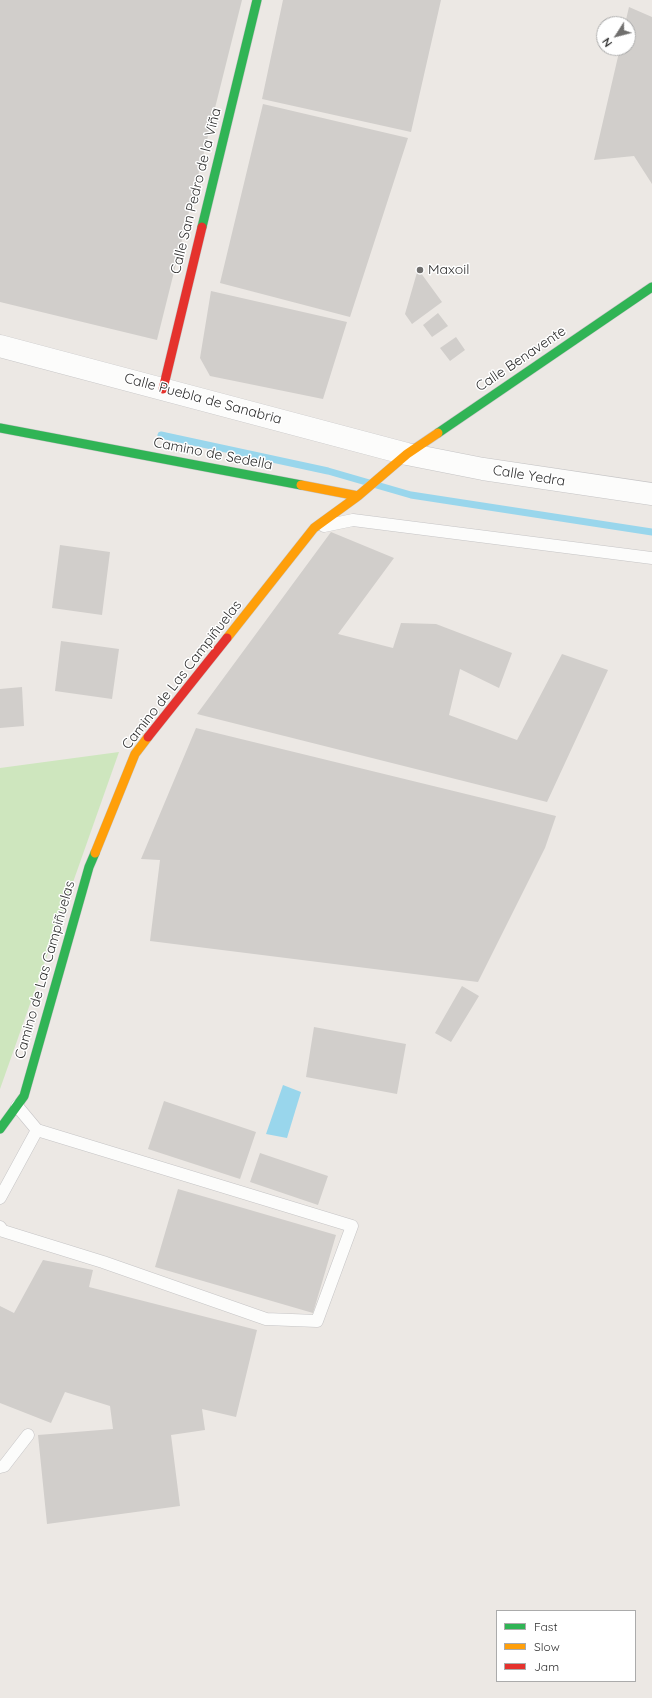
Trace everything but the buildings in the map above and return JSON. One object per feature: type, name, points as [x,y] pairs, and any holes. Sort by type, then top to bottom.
[{"type":"street","name":"Calle San Pedro de la Viña","points":[[162,388],[257,0]]},
{"type":"street","name":"Calle Benavente","points":[[407,454],[652,287]]},
{"type":"street","name":"Calle Puebla de Sanabria","points":[[0,346],[407,454]]},
{"type":"street","name":"Camino de Sedella","points":[[0,428],[358,496]]},
{"type":"street","name":"Calle Yedra","points":[[407,454],[483,469],[652,494]]},
{"type":"street","points":[[358,496],[407,454]]},
{"type":"street","name":"Camino de Las Campiñuelas","points":[[0,1129],[24,1096],[89,867],[135,754],[314,528],[358,496]]},
{"type":"lane","points":[[314,528],[354,520],[652,558]]},
{"type":"lane","points":[[0,1227],[4,1231],[103,1262],[266,1319],[317,1321],[352,1226],[37,1130],[17,1106]]},
{"type":"lane","points":[[0,1198],[37,1130]]},
{"type":"lane","points":[[0,1467],[4,1466],[28,1436]]},
{"type":"green space","points":[[119,752],[0,1089],[0,768]]},
{"type":"water","points":[[283,1085],[301,1092],[287,1138],[266,1134]]},
{"type":"waterway","points":[[161,435],[328,471],[411,495],[652,532]]},
{"type":"traffic: fast","points":[[202,227],[257,0]]},
{"type":"traffic: fast","points":[[438,433],[652,287]]},
{"type":"traffic: fast","points":[[0,428],[301,485]]},
{"type":"traffic: fast","points":[[0,1129],[24,1096],[89,867],[95,853]]},
{"type":"traffic: slow","points":[[301,485],[358,496],[407,454],[438,433]]},
{"type":"traffic: slow","points":[[227,638],[314,528],[358,496]]},
{"type":"traffic: slow","points":[[95,853],[135,754],[148,737]]},
{"type":"traffic: jam","points":[[163,389],[202,227]]},
{"type":"traffic: jam","points":[[148,737],[227,638]]},
{"type":"place","name":"Maxoil","points":[[420,270]]}]
